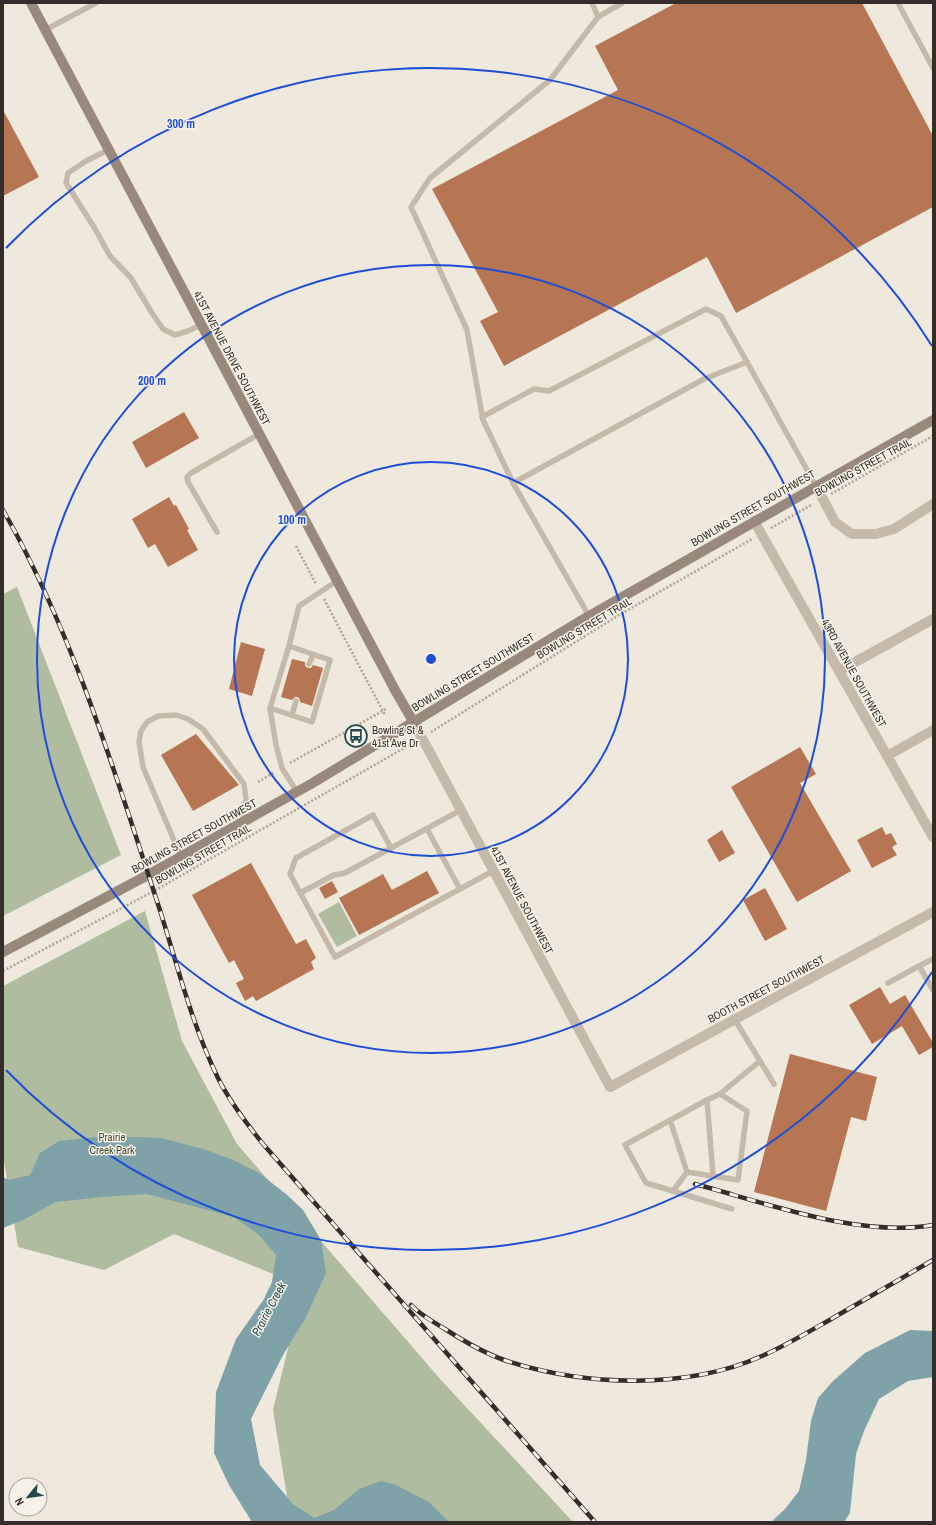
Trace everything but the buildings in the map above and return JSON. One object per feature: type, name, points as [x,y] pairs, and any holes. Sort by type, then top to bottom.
[{"type":"main road","name":"41ST AVENUE DRIVE SOUTHWEST","points":[[31,3],[337,582],[414,723]]},
{"type":"main road","name":"BOWLING STREET SOUTHWEST","points":[[5,951],[181,857],[297,792],[414,723],[589,616],[933,420]]},
{"type":"street","points":[[816,486],[836,522],[852,534],[876,534],[894,529],[933,504]]},
{"type":"street","name":"43RD AVENUE SOUTHWEST","points":[[754,521],[933,837]]},
{"type":"street","points":[[839,671],[933,619]]},
{"type":"street","name":"41ST AVENUE SOUTHWEST","points":[[414,723],[610,1087]]},
{"type":"street","points":[[887,756],[933,730]]},
{"type":"street","name":"BOOTH STREET SOUTHWEST","points":[[610,1087],[933,912]]},
{"type":"lane","points":[[45,30],[96,3]]},
{"type":"lane","points":[[592,3],[598,17]]},
{"type":"lane","points":[[589,616],[513,483],[482,417],[466,330],[411,207],[430,178],[550,80],[598,17],[622,3]]},
{"type":"lane","points":[[898,3],[933,68]]},
{"type":"lane","points":[[108,150],[86,161],[68,173],[66,183],[94,227],[110,256],[131,278],[163,329],[175,335],[202,325]]},
{"type":"lane","points":[[482,417],[534,389],[549,391],[706,309],[721,316],[816,486]]},
{"type":"lane","points":[[513,483],[704,379],[747,362]]},
{"type":"lane","points":[[217,532],[188,482],[187,477],[191,473],[259,434]]},
{"type":"lane","points":[[297,792],[282,768],[276,745],[270,708],[289,646],[299,606],[337,582]]},
{"type":"lane","points":[[270,708],[312,722],[330,660],[289,646]]},
{"type":"lane","points":[[309,664],[313,655]]},
{"type":"lane","points":[[292,715],[296,701]]},
{"type":"lane","points":[[181,857],[143,767],[139,742],[140,732],[147,722],[158,716],[176,715],[188,719],[203,729],[244,784],[246,799],[242,823]]},
{"type":"lane","points":[[300,893],[334,875],[345,873],[461,810]]},
{"type":"lane","points":[[391,848],[374,815],[296,858],[290,874],[335,957],[493,872]]},
{"type":"lane","points":[[427,829],[460,890]]},
{"type":"lane","points":[[888,984],[933,959]]},
{"type":"lane","points":[[920,966],[933,990]]},
{"type":"lane","points":[[735,1020],[774,1084]]},
{"type":"lane","points":[[732,1209],[646,1183],[625,1145],[720,1094],[760,1062]]},
{"type":"lane","points":[[686,1172],[738,1180],[747,1111],[720,1094]]},
{"type":"lane","points":[[707,1100],[713,1175]]},
{"type":"lane","points":[[670,1120],[686,1172]]},
{"type":"lane","points":[[673,1191],[686,1172]]},
{"type":"path","name":"BOWLING STREET TRAIL","points":[[780,523],[933,436]]},
{"type":"path","name":"BOWLING STREET TRAIL","points":[[436,728],[619,615],[742,544]]},
{"type":"path","points":[[296,546],[384,710],[385,715]]},
{"type":"path","points":[[258,782],[384,710]]},
{"type":"path","name":"BOWLING STREET TRAIL","points":[[3,971],[154,891],[409,746]]},
{"type":"green space","points":[[17,587],[121,855],[3,916],[3,594]]},
{"type":"green space","points":[[339,902],[357,936],[337,947],[318,914]]},
{"type":"green space","name":"Prairie Creek Park","points":[[145,911],[182,1041],[237,1144],[441,1380],[573,1522],[291,1522],[273,1410],[303,1286],[174,1234],[104,1270],[18,1247],[3,1155],[3,986]]},
{"type":"water","name":"Prairie Creek","points":[[106,1136],[162,1138],[206,1150],[233,1160],[259,1173],[286,1194],[303,1210],[321,1240],[326,1273],[305,1319],[283,1355],[251,1419],[260,1465],[293,1504],[314,1518],[334,1510],[359,1489],[381,1481],[394,1484],[429,1502],[449,1522],[252,1522],[229,1485],[214,1453],[216,1392],[236,1339],[264,1299],[272,1282],[276,1255],[259,1235],[234,1217],[147,1194],[56,1202],[23,1220],[3,1228],[3,1177],[9,1180],[30,1175],[40,1153],[59,1141]]},
{"type":"water","points":[[910,1330],[933,1331],[933,1377],[908,1381],[879,1399],[864,1431],[856,1454],[850,1513],[844,1522],[771,1522],[785,1509],[799,1491],[806,1460],[811,1421],[818,1398],[833,1381],[865,1353]]},
{"type":"railway","points":[[3,510],[49,601],[88,696],[162,915],[183,986],[199,1033],[218,1078],[233,1104],[263,1144],[595,1522]]},
{"type":"railway","points":[[695,1184],[782,1209],[844,1223],[875,1227],[905,1228],[933,1225]]},
{"type":"railway","points":[[411,1305],[427,1318],[468,1343],[491,1355],[507,1361],[569,1376],[635,1381],[668,1379],[701,1375],[732,1367],[762,1356],[807,1333],[933,1260]]},
{"type":"place","name":"Bowling St & 41st Ave Dr","points":[[356,736]]}]
